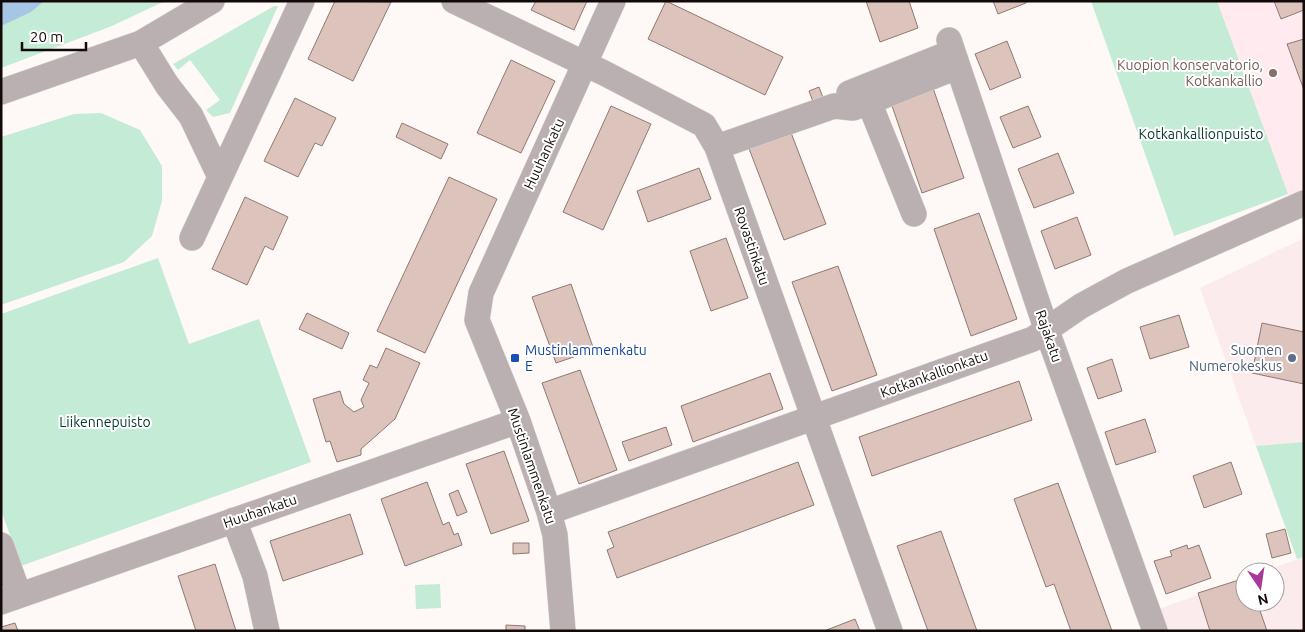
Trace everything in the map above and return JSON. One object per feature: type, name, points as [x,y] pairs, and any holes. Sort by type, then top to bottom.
[{"type":"street","points":[[1,92],[140,43],[212,1]]},
{"type":"street","points":[[192,238],[302,1]]},
{"type":"street","name":"Rovastinkatu","points":[[454,1],[585,64],[704,125],[717,147],[812,418],[890,631]]},
{"type":"street","name":"Huuhankatu","points":[[477,307],[481,293],[613,1]]},
{"type":"street","points":[[140,43],[167,85],[191,116],[220,177]]},
{"type":"street","name":"Rajakatu","points":[[859,98],[947,71],[952,50],[1047,330],[1155,631]]},
{"type":"street","points":[[717,147],[834,106],[853,108],[859,98]]},
{"type":"street","points":[[859,98],[914,214]]},
{"type":"street","name":"Kotkankallionkatu","points":[[549,512],[1034,339],[1081,306],[1127,281],[1304,203]]},
{"type":"street","name":"Mustinlammenkatu","points":[[477,307],[477,320],[518,421],[549,512],[555,535],[563,631]]},
{"type":"street","name":"Huuhankatu","points":[[10,598],[518,421]]},
{"type":"street","points":[[234,520],[255,576],[267,631]]},
{"type":"street","points":[[1,545],[10,598]]},
{"type":"shaded area","name":"Kuopion konservatorio, Kotkankallio","points":[[1217,1],[1304,1],[1304,225],[1288,194],[1269,146]]},
{"type":"shaded area","points":[[1304,238],[1304,442],[1256,446],[1200,288]]},
{"type":"shaded area","points":[[1304,557],[1304,631],[1164,631],[1156,610],[1235,582],[1235,612],[1285,612],[1285,564]]},
{"type":"green space","points":[[1,1],[165,1],[112,26],[1,68]]},
{"type":"green space","name":"Kotkankallionpuisto","points":[[1091,1],[1217,1],[1288,194],[1174,236]]},
{"type":"green space","points":[[274,6],[278,6],[230,113],[213,117],[206,110],[220,100],[190,60],[178,70],[173,64]]},
{"type":"green space","points":[[101,113],[140,130],[162,166],[162,201],[152,236],[124,262],[1,305],[1,137],[74,114]]},
{"type":"green space","name":"Liikennepuisto","points":[[158,258],[189,344],[259,319],[311,462],[21,566],[1,510],[1,314]]},
{"type":"green space","points":[[1304,442],[1304,557],[1297,559],[1256,446]]},
{"type":"green space","points":[[440,584],[441,608],[416,609],[415,585]]},
{"type":"water","points":[[1,1],[44,1],[31,12],[1,26]]},
{"type":"building","points":[[335,1],[391,2],[353,81],[308,59]]},
{"type":"building","points":[[536,1],[587,1],[574,30],[531,10]]},
{"type":"building","points":[[666,1],[783,57],[765,95],[648,39]]},
{"type":"building","points":[[866,1],[909,1],[918,28],[880,42]]},
{"type":"building","points":[[993,1],[1026,1],[1026,3],[998,14]]},
{"type":"building","points":[[1274,1],[1304,1],[1304,10],[1281,19]]},
{"type":"building","points":[[1304,39],[1304,90],[1287,44]]},
{"type":"building","points":[[1007,41],[1021,77],[990,90],[975,54]]},
{"type":"building","points":[[511,60],[555,81],[521,153],[477,133]]},
{"type":"building","points":[[932,85],[964,178],[922,193],[890,100]]},
{"type":"building","points":[[819,87],[825,103],[815,107],[809,91]]},
{"type":"building","points":[[295,98],[336,118],[322,146],[315,143],[298,177],[264,161]]},
{"type":"building","points":[[611,106],[651,124],[603,230],[563,212]]},
{"type":"building","points":[[1028,106],[1041,137],[1013,148],[1000,117]]},
{"type":"building","points":[[402,123],[448,144],[441,159],[396,137]]},
{"type":"building","points":[[790,130],[826,224],[784,240],[748,146]]},
{"type":"building","points":[[1058,153],[1074,193],[1034,208],[1018,169]]},
{"type":"building","points":[[699,168],[711,199],[648,222],[637,191]]},
{"type":"building","points":[[449,177],[497,199],[425,353],[377,331]]},
{"type":"building","points":[[245,197],[288,217],[273,250],[265,246],[247,285],[212,269]]},
{"type":"building","points":[[979,213],[1017,319],[971,336],[934,229]]},
{"type":"building","points":[[1077,217],[1091,255],[1055,269],[1041,231]]},
{"type":"building","points":[[726,238],[748,298],[711,311],[690,251]]},
{"type":"building","points":[[838,266],[877,375],[832,391],[792,282]]},
{"type":"building","points":[[571,284],[594,350],[556,363],[532,297]]},
{"type":"building","points":[[307,313],[349,333],[342,349],[299,329]]},
{"type":"building","points":[[1179,315],[1189,347],[1150,359],[1140,327]]},
{"type":"building","points":[[1262,323],[1304,332],[1304,384],[1252,373]]},
{"type":"building","points":[[386,348],[420,363],[395,419],[361,449],[361,455],[337,462],[330,441],[326,442],[313,399],[340,391],[344,404],[354,412],[364,407],[361,400],[369,383],[363,380],[370,365],[377,368]]},
{"type":"building","points":[[1112,359],[1122,391],[1098,399],[1087,368]]},
{"type":"building","points":[[580,370],[617,470],[579,484],[542,383]]},
{"type":"building","points":[[770,373],[783,409],[693,442],[681,406]]},
{"type":"building","points":[[1019,381],[1032,420],[872,476],[859,437]]},
{"type":"building","points":[[1145,419],[1156,452],[1116,465],[1105,432]]},
{"type":"building","points":[[666,427],[672,445],[629,461],[622,442]]},
{"type":"building","points":[[504,451],[529,521],[491,534],[466,464]]},
{"type":"building","points":[[798,462],[814,505],[617,578],[607,550],[614,547],[608,532]]},
{"type":"building","points":[[1231,462],[1242,494],[1204,508],[1193,476]]},
{"type":"building","points":[[427,482],[443,525],[449,522],[454,535],[458,533],[462,545],[405,566],[381,499]]},
{"type":"building","points":[[1058,483],[1112,631],[1071,631],[1054,584],[1046,587],[1014,499]]},
{"type":"building","points":[[458,490],[467,512],[457,516],[449,494]]},
{"type":"building","points":[[350,514],[363,554],[283,581],[270,541]]},
{"type":"building","points":[[1285,529],[1291,553],[1272,558],[1266,534]]},
{"type":"building","points":[[941,531],[977,631],[928,631],[897,546]]},
{"type":"building","points":[[513,543],[529,543],[529,553],[513,554]]},
{"type":"building","points":[[1187,545],[1188,549],[1199,545],[1211,578],[1166,594],[1154,561],[1172,556],[1170,551]]},
{"type":"building","points":[[215,564],[236,631],[196,631],[178,576]]},
{"type":"building","points":[[1235,581],[1235,612],[1260,612],[1267,631],[1210,631],[1198,593]]},
{"type":"building","points":[[855,619],[860,631],[824,631]]},
{"type":"building","points":[[15,623],[18,631],[1,631],[1,627]]},
{"type":"building","points":[[506,625],[525,626],[525,631],[506,631]]},
{"type":"place","name":"Kuopion konservatorio, Kotkankallio","points":[[1273,73]]},
{"type":"place","name":"Mustinlammenkatu E","points":[[515,358]]},
{"type":"place","name":"Suomen Numerokeskus","points":[[1292,358]]}]
